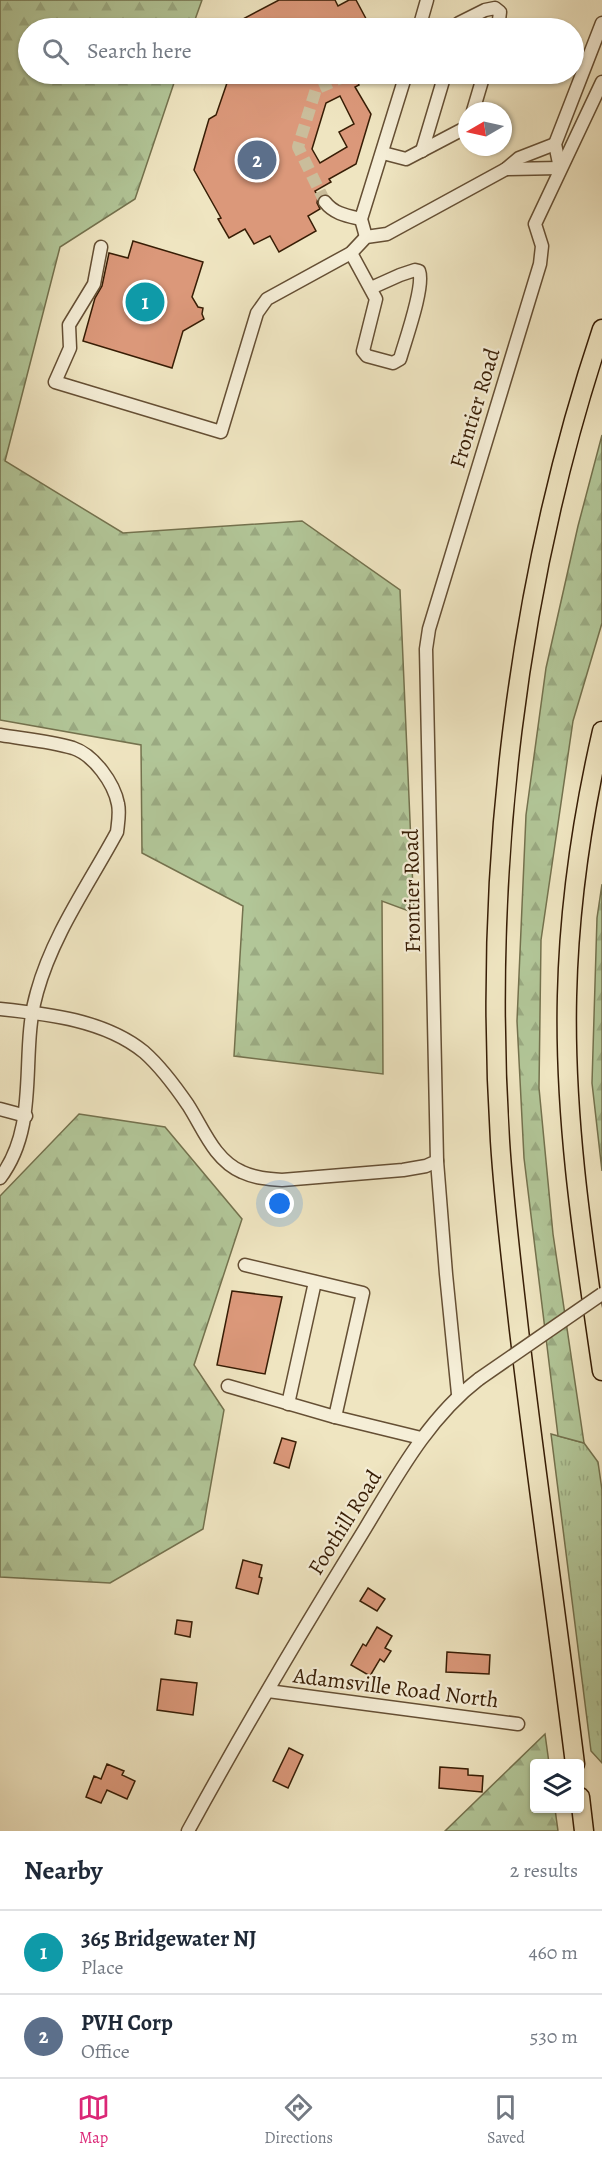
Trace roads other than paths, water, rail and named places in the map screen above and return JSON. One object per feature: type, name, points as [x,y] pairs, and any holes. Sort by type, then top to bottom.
[{"type":"highway","points":[[574,1759],[507,1227],[500,1139],[497,945],[514,708],[522,660],[549,515],[602,328]]},
{"type":"highway","points":[[602,731],[592,772],[575,886],[567,997],[570,1118],[577,1192],[602,1371]]},
{"type":"highway","points":[[581,1813],[584,1831]]},
{"type":"street","points":[[422,18],[427,0]]},
{"type":"street","points":[[469,18],[495,8],[500,12],[499,18]]},
{"type":"street","points":[[584,69],[602,23]]},
{"type":"street","name":"Frontier Road","points":[[459,1394],[437,1161],[429,629],[540,264],[542,246],[535,224],[602,82]]},
{"type":"street","points":[[366,237],[361,219],[403,84]]},
{"type":"street","points":[[422,151],[442,84]]},
{"type":"street","points":[[476,102],[481,84]]},
{"type":"street","points":[[506,169],[560,168],[555,144],[578,84]]},
{"type":"street","points":[[383,153],[406,159],[458,132]]},
{"type":"street","points":[[101,247],[94,284],[69,325],[70,348],[55,382],[221,432],[257,313],[267,299],[351,253],[366,237],[387,234],[506,169],[519,158],[555,144]]},
{"type":"street","points":[[325,202],[342,215],[361,219]]},
{"type":"street","points":[[351,253],[376,298],[363,351],[367,356],[393,363],[400,359],[419,290],[421,274],[419,271],[410,271],[371,288]]},
{"type":"street","points":[[0,735],[74,748],[90,758],[106,777],[115,791],[119,805],[117,832],[54,944],[36,992],[27,1061],[26,1116],[18,1149],[0,1178]]},
{"type":"street","points":[[0,1009],[81,1023],[119,1035],[144,1052],[169,1077],[220,1157],[240,1172],[262,1179],[282,1180],[403,1170],[426,1166],[437,1161]]},
{"type":"street","points":[[0,1109],[26,1116]]},
{"type":"street","points":[[244,1265],[363,1293],[335,1417]]},
{"type":"street","points":[[288,1404],[315,1282]]},
{"type":"street","name":"Foothill Road","points":[[188,1831],[314,1611],[421,1438],[459,1394],[479,1378],[602,1294]]},
{"type":"street","points":[[228,1386],[335,1417],[421,1438]]},
{"type":"street","name":"Adamsville Road North","points":[[268,1691],[518,1724]]},
{"type":"tunnel","points":[[325,202],[298,147],[316,89],[327,84]]},
{"type":"place","name":"PVH Corp","points":[[257,160]]},
{"type":"place","name":"365 Bridgewater NJ","points":[[145,302]]}]
